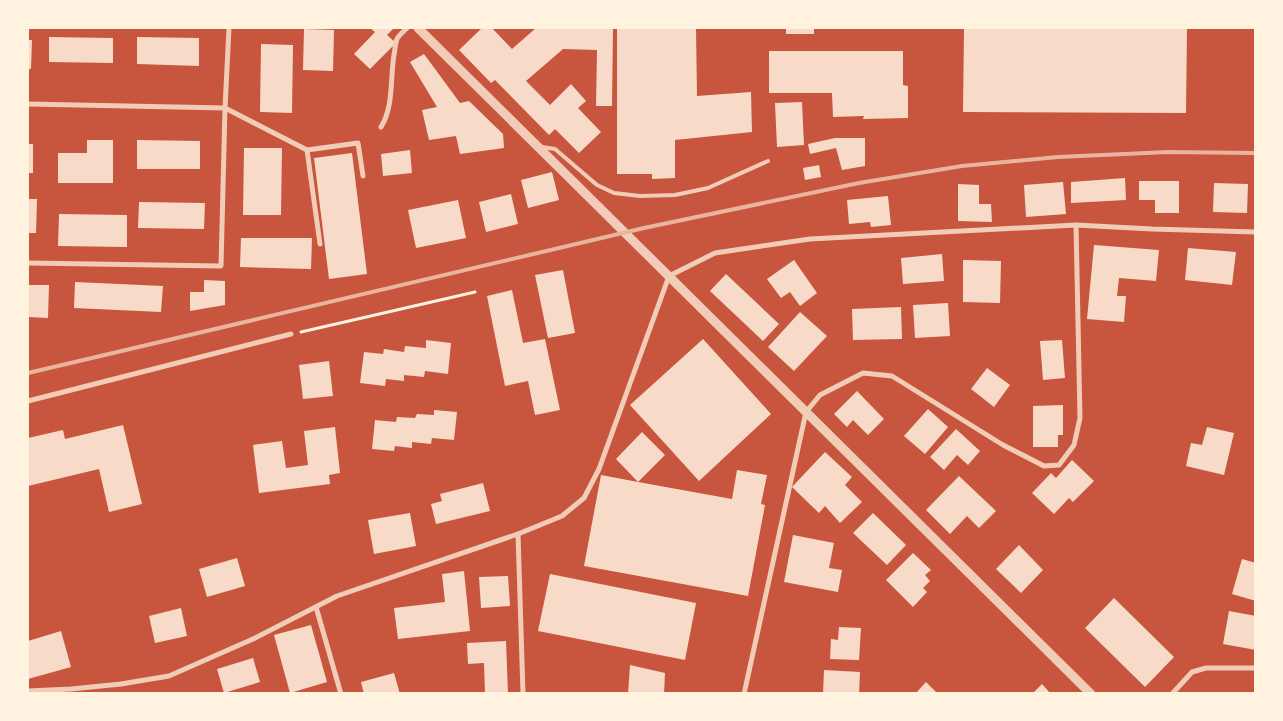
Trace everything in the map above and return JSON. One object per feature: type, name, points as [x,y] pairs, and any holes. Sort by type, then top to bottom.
[{"type":"street","points":[[28,263],[221,266],[229,28]]},
{"type":"street","points":[[381,127],[386,118],[396,43],[407,28]]},
{"type":"street","points":[[418,28],[1091,694]]},
{"type":"street","points":[[28,104],[225,108],[307,150],[358,143],[363,176]]},
{"type":"street","points":[[307,150],[320,244]]},
{"type":"street","points":[[744,694],[806,412],[820,395],[863,373],[892,376],[1003,445],[1044,466],[1059,465],[1074,445],[1080,418],[1076,225]]},
{"type":"street","points":[[28,691],[121,684],[169,676],[253,639],[337,596],[518,534],[562,516],[584,498],[599,470],[669,276],[715,253],[810,239],[1076,225],[1256,232]]},
{"type":"street","points":[[28,401],[291,334]]},
{"type":"street","points":[[518,534],[523,694]]},
{"type":"street","points":[[316,607],[342,694]]},
{"type":"street","points":[[1172,694],[1192,672],[1206,668],[1256,668]]},
{"type":"lane","points":[[539,147],[555,149],[597,184],[614,193],[640,196],[675,195],[708,188],[768,161]]},
{"type":"path","points":[[291,334],[475,292]]},
{"type":"building","points":[[370,28],[394,28],[387,35],[396,43],[370,69],[354,54],[375,32]]},
{"type":"building","points":[[482,28],[492,28],[512,49],[536,28],[613,28],[612,106],[596,106],[597,50],[563,49],[526,81],[550,105],[571,84],[586,101],[578,108],[601,132],[579,153],[555,129],[549,135],[495,80],[491,83],[459,50]]},
{"type":"building","points":[[617,28],[696,28],[697,96],[751,92],[752,132],[675,140],[675,178],[652,179],[652,174],[617,174]]},
{"type":"building","points":[[786,28],[814,28],[814,34],[786,34]]},
{"type":"building","points":[[964,28],[1187,28],[1186,113],[963,112]]},
{"type":"building","points":[[304,29],[334,30],[333,71],[303,70]]},
{"type":"building","points":[[49,37],[113,38],[113,63],[49,62]]},
{"type":"building","points":[[137,37],[199,38],[199,66],[137,64]]},
{"type":"building","points":[[28,40],[32,40],[31,69],[28,69]]},
{"type":"building","points":[[261,44],[293,45],[292,113],[260,112]]},
{"type":"building","points":[[769,51],[903,51],[903,85],[908,86],[908,118],[863,119],[864,116],[833,117],[832,93],[769,93]]},
{"type":"building","points":[[424,54],[460,103],[469,101],[503,134],[504,148],[460,154],[456,136],[429,140],[422,110],[437,107],[410,62]]},
{"type":"building","points":[[802,102],[804,145],[777,147],[775,103]]},
{"type":"building","points":[[835,138],[865,138],[865,166],[842,170],[836,148],[810,154],[808,144]]},
{"type":"building","points":[[87,140],[113,140],[113,183],[58,183],[58,153],[87,153]]},
{"type":"building","points":[[137,140],[200,141],[200,169],[137,169]]},
{"type":"building","points":[[28,144],[33,144],[33,173],[28,173]]},
{"type":"building","points":[[244,148],[282,148],[281,215],[243,215]]},
{"type":"building","points":[[410,150],[412,173],[383,176],[381,154]]},
{"type":"building","points":[[352,153],[367,274],[329,279],[314,158]]},
{"type":"building","points":[[819,165],[821,177],[805,180],[803,168]]},
{"type":"building","points":[[552,172],[559,200],[528,208],[521,180]]},
{"type":"building","points":[[1125,178],[1126,200],[1071,203],[1071,182]]},
{"type":"building","points":[[1139,181],[1179,181],[1179,213],[1155,213],[1155,200],[1139,200]]},
{"type":"building","points":[[1063,182],[1066,214],[1026,217],[1024,185]]},
{"type":"building","points":[[1214,183],[1248,184],[1247,213],[1213,212]]},
{"type":"building","points":[[958,184],[979,185],[979,204],[991,204],[992,222],[958,221]]},
{"type":"building","points":[[511,194],[518,224],[486,232],[479,202]]},
{"type":"building","points":[[888,196],[891,225],[871,227],[870,222],[849,224],[847,200]]},
{"type":"building","points":[[28,199],[37,199],[36,233],[28,233]]},
{"type":"building","points":[[458,200],[466,238],[416,248],[408,210]]},
{"type":"building","points":[[139,202],[205,203],[204,229],[138,228]]},
{"type":"building","points":[[59,214],[127,215],[127,247],[58,246]]},
{"type":"building","points":[[241,238],[312,238],[311,269],[240,267]]},
{"type":"building","points":[[1094,245],[1159,250],[1156,281],[1119,278],[1117,296],[1126,296],[1124,322],[1087,319]]},
{"type":"building","points":[[1188,248],[1236,252],[1232,285],[1185,280]]},
{"type":"building","points":[[942,254],[944,281],[903,284],[901,258]]},
{"type":"building","points":[[794,260],[817,293],[800,306],[790,292],[781,298],[767,279]]},
{"type":"building","points":[[963,260],[1001,261],[1000,303],[963,302]]},
{"type":"building","points":[[563,270],[575,333],[548,338],[535,275]]},
{"type":"building","points":[[726,274],[779,324],[763,341],[710,291]]},
{"type":"building","points":[[204,280],[225,281],[225,305],[190,311],[190,292],[204,292]]},
{"type":"building","points":[[75,282],[163,286],[161,312],[74,308]]},
{"type":"building","points":[[28,285],[49,285],[48,318],[28,317]]},
{"type":"building","points":[[512,290],[523,343],[545,339],[560,410],[535,415],[528,381],[505,386],[487,296]]},
{"type":"building","points":[[948,303],[950,336],[915,338],[913,305]]},
{"type":"building","points":[[901,307],[902,339],[853,340],[852,309]]},
{"type":"building","points":[[800,312],[827,336],[794,371],[768,347]]},
{"type":"building","points":[[703,339],[771,414],[699,481],[630,405]]},
{"type":"building","points":[[426,340],[451,343],[448,374],[425,371],[424,377],[404,375],[404,381],[386,379],[385,386],[360,383],[364,352],[383,354],[384,349],[404,352],[405,346],[426,348]]},
{"type":"building","points":[[1062,340],[1065,378],[1043,380],[1040,341]]},
{"type":"building","points":[[329,361],[333,396],[303,399],[299,365]]},
{"type":"building","points":[[987,368],[1010,385],[994,407],[971,389]]},
{"type":"building","points":[[857,391],[884,419],[868,435],[853,420],[847,427],[834,414]]},
{"type":"building","points":[[1063,405],[1063,435],[1058,435],[1058,447],[1033,447],[1033,406]]},
{"type":"building","points":[[928,409],[948,427],[925,454],[904,436]]},
{"type":"building","points":[[434,410],[457,412],[454,440],[432,438],[431,444],[412,442],[412,448],[395,446],[394,451],[372,449],[375,420],[396,422],[397,417],[415,418],[417,414],[434,415]]},
{"type":"building","points":[[123,425],[142,504],[109,512],[99,469],[28,486],[28,438],[63,430],[65,439]]},
{"type":"building","points":[[335,427],[340,473],[329,475],[330,484],[259,493],[253,445],[282,441],[286,468],[308,465],[304,431]]},
{"type":"building","points":[[1207,427],[1234,433],[1224,475],[1186,466],[1191,443],[1202,445]]},
{"type":"building","points":[[956,429],[980,451],[968,465],[957,455],[944,470],[930,457]]},
{"type":"building","points":[[642,432],[665,455],[638,482],[616,459]]},
{"type":"building","points":[[825,452],[852,477],[845,485],[862,502],[840,523],[825,506],[819,513],[792,487]]},
{"type":"building","points":[[1072,460],[1094,481],[1073,502],[1069,498],[1054,514],[1032,493],[1051,473],[1056,478]]},
{"type":"building","points":[[737,470],[767,475],[761,504],[765,505],[748,596],[584,566],[601,475],[732,499]]},
{"type":"building","points":[[959,476],[996,511],[979,528],[967,516],[950,534],[926,510]]},
{"type":"building","points":[[483,483],[490,511],[436,524],[431,504],[442,501],[440,494]]},
{"type":"building","points":[[410,513],[416,546],[374,554],[368,520]]},
{"type":"building","points":[[873,513],[906,545],[887,565],[853,533]]},
{"type":"building","points":[[793,535],[834,543],[829,568],[842,570],[838,592],[784,582]]},
{"type":"building","points":[[1019,545],[1043,570],[1021,593],[996,569]]},
{"type":"building","points":[[913,553],[931,570],[925,575],[930,581],[923,588],[927,592],[913,607],[886,580]]},
{"type":"building","points":[[237,558],[245,586],[207,597],[199,569]]},
{"type":"building","points":[[1242,559],[1256,563],[1256,601],[1232,594]]},
{"type":"building","points":[[464,571],[470,631],[398,639],[394,608],[445,602],[442,574]]},
{"type":"building","points":[[550,574],[696,603],[685,660],[538,631]]},
{"type":"building","points":[[508,576],[510,606],[481,608],[479,577]]},
{"type":"building","points":[[1114,598],[1174,657],[1145,687],[1085,628]]},
{"type":"building","points":[[181,608],[187,636],[155,643],[149,616]]},
{"type":"building","points":[[1229,611],[1256,616],[1256,650],[1223,644]]},
{"type":"building","points":[[311,625],[327,682],[290,693],[274,635]]},
{"type":"building","points":[[839,627],[861,628],[859,660],[830,659],[831,639],[838,640]]},
{"type":"building","points":[[61,631],[71,667],[28,679],[28,641]]},
{"type":"building","points":[[506,641],[508,694],[485,694],[484,663],[468,664],[467,643]]},
{"type":"building","points":[[253,658],[260,682],[224,693],[217,669]]},
{"type":"building","points":[[630,665],[665,673],[664,694],[628,694]]},
{"type":"building","points":[[824,670],[860,672],[859,694],[823,694]]},
{"type":"building","points":[[394,673],[400,694],[364,694],[361,682]]},
{"type":"building","points":[[926,682],[938,694],[915,694]]},
{"type":"building","points":[[1042,684],[1051,694],[1032,694]]},
{"type":"railway","points":[[28,373],[644,228],[859,183],[962,166],[1058,157],[1168,152],[1256,153]]}]
